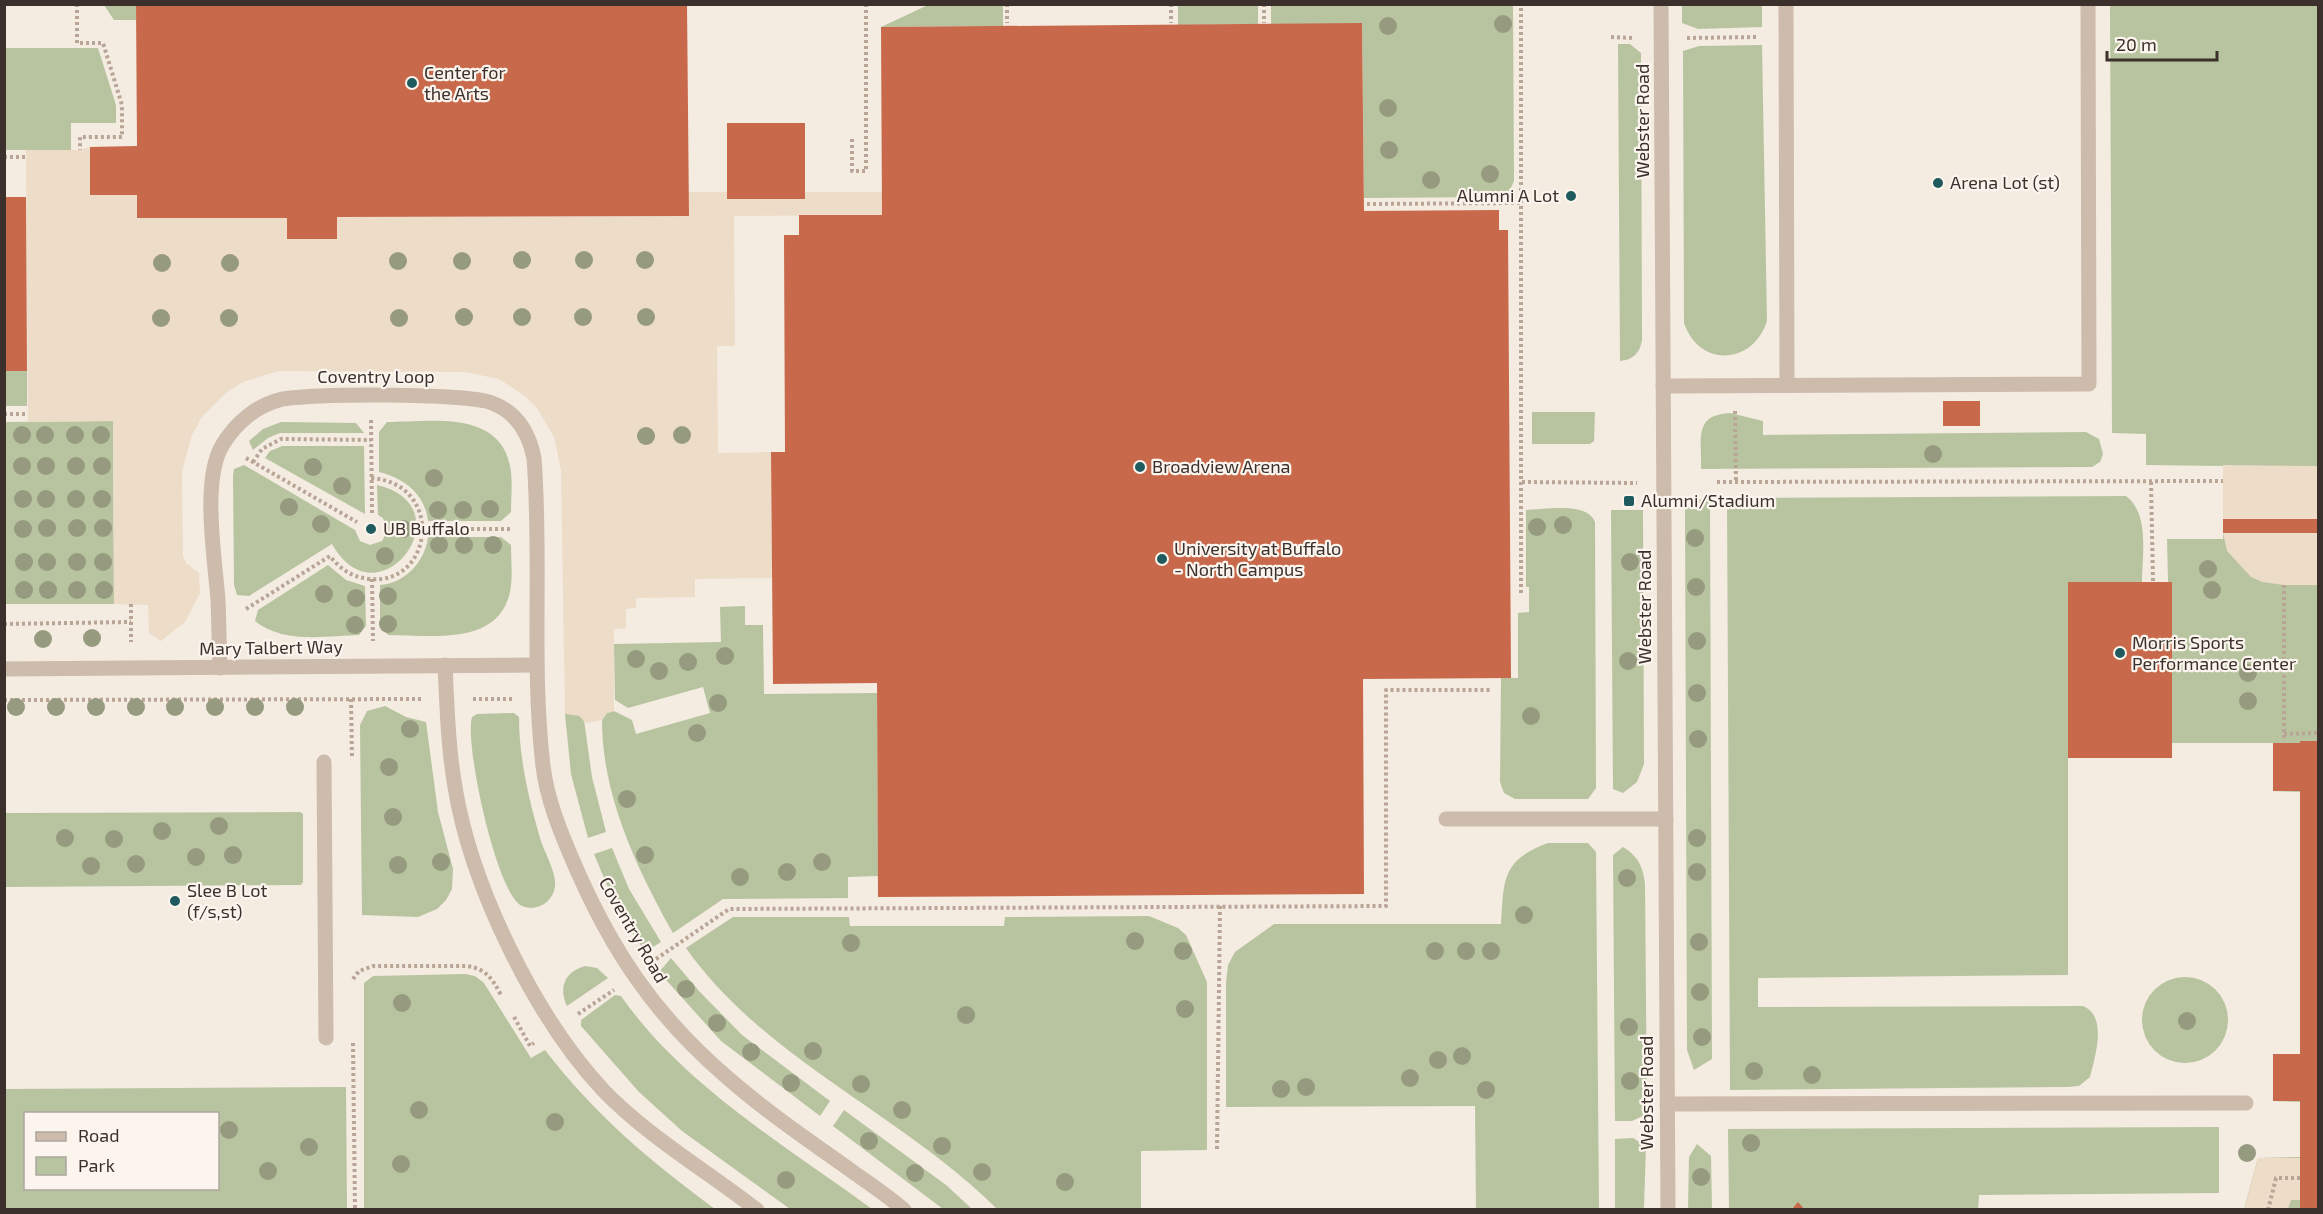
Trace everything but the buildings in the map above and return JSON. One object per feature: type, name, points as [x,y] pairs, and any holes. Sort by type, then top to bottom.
[{"type":"street","name":"Webster Road","points":[[1661,4],[1668,1209]]},
{"type":"street","points":[[1786,4],[1787,385]]},
{"type":"street","points":[[1663,386],[2089,384],[2088,4]]},
{"type":"street","name":"Coventry Loop","points":[[220,668],[218,611],[213,567],[213,484],[216,458],[223,444],[247,417],[279,399],[306,396],[480,399],[512,415],[527,435],[533,452],[537,528],[537,665]]},
{"type":"street","points":[[445,665],[455,789],[484,891],[502,932],[555,1029],[605,1092],[644,1126],[757,1209]]},
{"type":"street","name":"Mary Talbert Way","points":[[4,669],[537,665]]},
{"type":"street","name":"Coventry Road","points":[[537,665],[543,768],[557,825],[593,908],[633,977],[663,1015],[729,1080],[904,1209]]},
{"type":"street","points":[[324,762],[326,1038]]},
{"type":"street","points":[[1446,819],[1666,819]]},
{"type":"street","points":[[1667,1104],[2246,1103]]},
{"type":"path","points":[[77,4],[76,43],[103,43],[122,105],[122,137],[80,137],[80,150]]},
{"type":"path","points":[[852,139],[852,171],[866,171],[866,4]]},
{"type":"path","points":[[1007,4],[1007,23]]},
{"type":"path","points":[[1171,4],[1171,23]]},
{"type":"path","points":[[1264,4],[1264,23]]},
{"type":"path","points":[[1521,4],[1521,593]]},
{"type":"path","points":[[4,157],[26,157]]},
{"type":"path","points":[[1367,204],[1521,203]]},
{"type":"path","points":[[371,397],[372,513]]},
{"type":"path","points":[[1735,407],[1736,482]]},
{"type":"path","points":[[4,414],[28,414]]},
{"type":"path","points":[[254,462],[262,448],[281,440],[371,440]]},
{"type":"path","points":[[223,444],[357,522]]},
{"type":"path","points":[[218,611],[245,610],[330,556],[342,569],[357,577],[375,579],[392,576],[413,560],[421,544],[423,529],[420,510],[410,495],[389,481],[371,478]]},
{"type":"path","points":[[1717,482],[2223,481]]},
{"type":"path","points":[[1522,482],[1664,482]]},
{"type":"path","points":[[2151,482],[2153,582]]},
{"type":"path","points":[[423,529],[537,528]]},
{"type":"path","points":[[2284,585],[2284,740]]},
{"type":"path","points":[[4,624],[131,622]]},
{"type":"path","points":[[706,924],[729,909],[1386,906],[1386,690],[1492,690]]},
{"type":"path","points":[[4,700],[539,699]]},
{"type":"path","points":[[2284,734],[2319,734]]},
{"type":"path","points":[[1217,1149],[1220,906]]},
{"type":"path","points":[[353,986],[356,974],[365,968],[467,966],[484,970],[490,975],[507,1005]]},
{"type":"path","points":[[513,1016],[530,1046]]},
{"type":"path","points":[[353,1033],[355,1209]]},
{"type":"path","points":[[2268,1209],[2276,1178],[2300,1178]]},
{"type":"green space","points":[[104,5],[136,5],[136,20],[114,20]]},
{"type":"green space","points":[[928,5],[1003,5],[1003,26],[881,27]]},
{"type":"green space","points":[[1178,5],[1258,5],[1258,24],[1178,25]]},
{"type":"green space","points":[[1271,5],[1513,5],[1514,181],[1510,190],[1501,197],[1364,198],[1362,24],[1271,24]]},
{"type":"green space","points":[[1682,5],[1762,5],[1762,27],[1698,29],[1682,23]]},
{"type":"green space","points":[[2110,5],[2318,5],[2318,1209],[2244,1209],[2258,1158],[2300,1157],[2300,1102],[2273,1101],[2273,1054],[2300,1054],[2300,792],[2273,791],[2273,743],[2172,743],[2167,539],[2223,539],[2223,466],[2146,465],[2146,434],[2112,433]]},
{"type":"green space","points":[[1618,44],[1630,44],[1641,53],[1642,340],[1640,349],[1635,355],[1620,361]]},
{"type":"green space","points":[[1762,45],[1767,321],[1760,336],[1739,353],[1713,354],[1701,348],[1691,338],[1684,323],[1683,51],[1699,46]]},
{"type":"green space","points":[[4,48],[98,48],[116,105],[116,123],[71,123],[71,150],[5,150]]},
{"type":"green space","points":[[5,371],[27,371],[27,406],[5,406]]},
{"type":"green space","points":[[1532,412],[1595,412],[1594,441],[1590,444],[1532,444]]},
{"type":"green space","points":[[1730,413],[1763,421],[1763,435],[2086,432],[2099,439],[2103,454],[2100,462],[2092,467],[1701,469],[1701,439],[1705,424],[1710,418]]},
{"type":"green space","points":[[113,421],[114,604],[5,604],[4,422]]},
{"type":"green space","points":[[281,422],[356,423],[364,433],[280,433],[268,438],[253,450],[249,441],[263,429]]},
{"type":"green space","points":[[387,422],[460,423],[477,427],[492,435],[503,448],[510,466],[511,512],[501,521],[428,521],[423,503],[412,489],[397,478],[379,472],[379,432]]},
{"type":"green space","points":[[282,446],[364,446],[365,514],[265,458],[270,451]]},
{"type":"green space","points":[[244,465],[355,530],[360,541],[370,545],[382,541],[387,531],[383,518],[378,515],[377,485],[403,497],[415,515],[415,535],[406,553],[391,567],[372,573],[351,566],[332,544],[249,596],[237,595],[234,585],[233,475],[234,469]]},
{"type":"green space","points":[[2126,496],[2134,504],[2142,524],[2142,582],[2068,583],[2068,975],[1758,978],[1758,1007],[2083,1006],[2091,1011],[2098,1028],[2097,1048],[2090,1077],[2079,1086],[2067,1087],[1730,1090],[1727,498]]},
{"type":"green space","points":[[1701,499],[1710,499],[1712,1059],[1694,1070],[1687,1050],[1685,509]]},
{"type":"green space","points":[[1574,509],[1590,515],[1595,522],[1596,788],[1588,799],[1515,799],[1504,793],[1500,782],[1501,678],[1518,678],[1518,613],[1529,612],[1529,587],[1526,587],[1526,510]]},
{"type":"green space","points":[[1611,510],[1643,510],[1644,764],[1637,782],[1623,793],[1613,789]]},
{"type":"green space","points":[[428,537],[501,537],[511,545],[510,592],[503,610],[492,622],[477,630],[442,636],[388,635],[380,625],[380,585],[398,580],[412,570],[423,555]]},
{"type":"green space","points":[[328,565],[346,580],[365,586],[366,626],[359,635],[291,636],[266,628],[255,621],[258,610]]},
{"type":"green space","points":[[745,606],[745,625],[763,625],[764,694],[877,693],[878,876],[848,877],[848,898],[723,899],[673,933],[635,858],[615,804],[608,776],[602,720],[607,713],[614,711],[632,720],[636,734],[710,713],[703,687],[628,708],[615,700],[614,644],[721,642],[720,607]]},
{"type":"green space","points":[[385,706],[406,717],[426,722],[438,812],[453,869],[452,889],[446,900],[437,909],[418,917],[362,915],[360,725],[367,711]]},
{"type":"green space","points":[[514,713],[519,717],[525,779],[532,809],[555,880],[552,896],[544,904],[533,908],[522,906],[512,896],[503,876],[485,818],[473,756],[472,717],[477,714]]},
{"type":"green space","points":[[565,714],[577,714],[584,720],[592,777],[606,832],[588,838],[571,774]]},
{"type":"green space","points":[[300,812],[303,814],[303,882],[301,885],[5,887],[5,813]]},
{"type":"green space","points":[[1548,843],[1588,843],[1596,852],[1599,1209],[1476,1209],[1475,1106],[1226,1107],[1226,983],[1228,965],[1235,952],[1274,924],[1501,924],[1505,884],[1513,865],[1521,857]]},
{"type":"green space","points":[[1623,847],[1639,862],[1645,884],[1647,1114],[1632,1121],[1615,1121],[1613,855]]},
{"type":"green space","points":[[612,848],[629,889],[661,942],[645,952],[617,909],[594,854]]},
{"type":"green space","points":[[1149,916],[1178,928],[1186,935],[1207,982],[1207,1150],[1141,1151],[1141,1209],[997,1209],[960,1175],[794,1055],[755,1023],[718,987],[686,948],[733,917],[849,917],[850,926],[1004,926],[1005,917]]},
{"type":"green space","points":[[671,958],[742,1035],[830,1101],[820,1116],[721,1041],[659,972]]},
{"type":"green space","points":[[585,966],[597,968],[608,978],[567,1006],[563,993],[565,981],[572,972]]},
{"type":"green space","points":[[465,974],[475,976],[484,983],[531,1058],[545,1050],[584,1096],[624,1136],[715,1209],[364,1209],[364,983],[373,976]]},
{"type":"green space","points":[[2177,977],[2193,977],[2216,989],[2225,1003],[2228,1020],[2225,1037],[2216,1051],[2193,1063],[2177,1063],[2161,1056],[2149,1044],[2142,1028],[2142,1012],[2149,996],[2161,984]]},
{"type":"green space","points":[[615,995],[621,996],[646,1028],[705,1086],[771,1137],[872,1209],[790,1209],[682,1131],[639,1092],[581,1026],[581,1020]]},
{"type":"green space","points":[[346,1087],[347,1209],[5,1209],[5,1089]]},
{"type":"green space","points":[[844,1110],[946,1185],[972,1209],[943,1209],[833,1126]]},
{"type":"green space","points":[[2219,1127],[2219,1193],[1979,1195],[1978,1210],[1805,1210],[1798,1203],[1791,1209],[1729,1209],[1728,1129]]},
{"type":"green space","points":[[1633,1138],[1646,1146],[1644,1207],[1643,1209],[1615,1209],[1615,1139]]},
{"type":"green space","points":[[1697,1144],[1711,1156],[1712,1209],[1688,1209],[1689,1157]]},
{"type":"shaded area","points":[[90,147],[90,195],[137,195],[137,218],[688,216],[688,192],[727,192],[728,199],[804,199],[805,192],[882,192],[882,215],[734,216],[735,346],[717,346],[718,453],[771,452],[772,578],[695,579],[695,597],[636,598],[636,608],[626,609],[626,628],[614,629],[614,711],[607,713],[602,720],[585,723],[580,716],[565,714],[561,470],[554,437],[537,408],[525,396],[499,379],[465,372],[278,371],[243,382],[227,392],[201,418],[192,435],[182,471],[183,556],[186,563],[199,573],[200,593],[185,622],[161,641],[149,633],[148,605],[114,604],[113,421],[28,422],[26,150],[80,150]]},
{"type":"shaded area","points":[[2223,465],[2318,466],[2318,519],[2223,519]]},
{"type":"shaded area","points":[[2223,533],[2318,533],[2318,585],[2284,585],[2262,582],[2251,577],[2227,551]]},
{"type":"shaded area","points":[[2258,1158],[2300,1158],[2300,1200],[2291,1200],[2288,1209],[2244,1210]]},
{"type":"place","name":"Center for the Arts","points":[[412,83]]},
{"type":"place","name":"Arena Lot (st)","points":[[1938,183]]},
{"type":"place","name":"Alumni A Lot","points":[[1571,196]]},
{"type":"place","name":"Broadview Arena","points":[[1140,467]]},
{"type":"place","name":"Alumni/Stadium","points":[[1629,501]]},
{"type":"place","name":"UB Buffalo","points":[[371,529]]},
{"type":"place","name":"University at Buffalo - North Campus","points":[[1162,559]]},
{"type":"place","name":"Morris Sports Performance Center","points":[[2120,653]]},
{"type":"place","name":"Slee B Lot (f/s,st)","points":[[175,901]]}]
